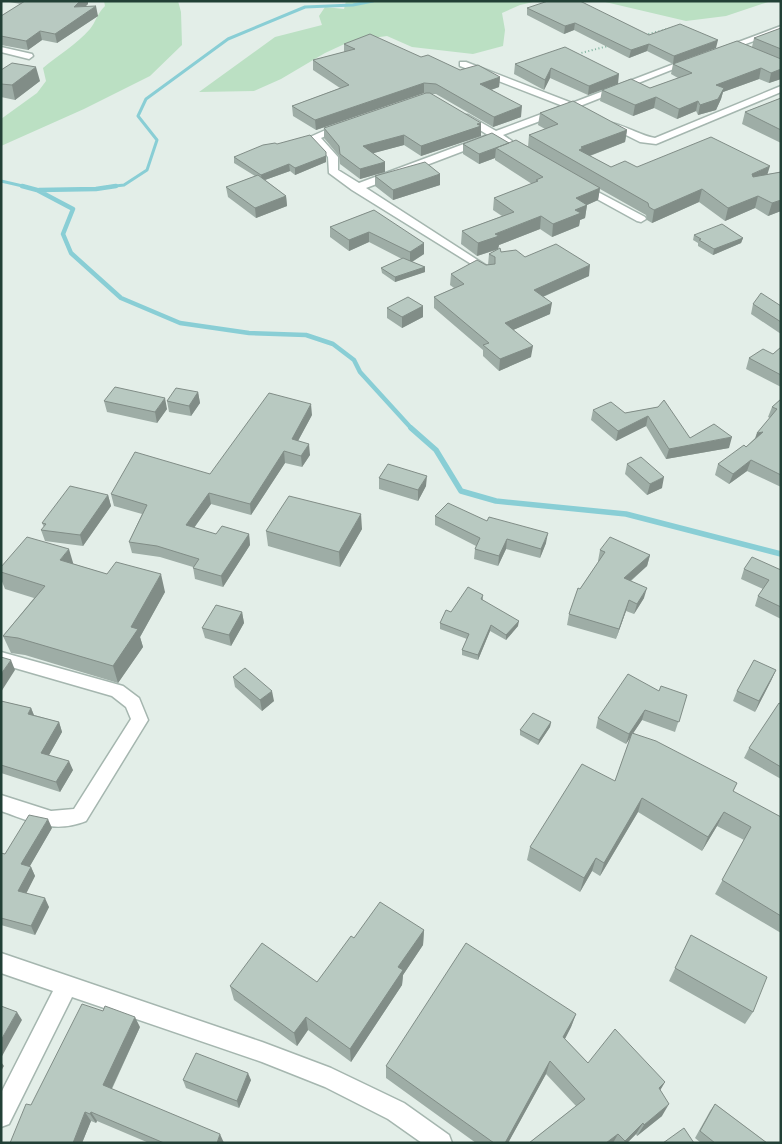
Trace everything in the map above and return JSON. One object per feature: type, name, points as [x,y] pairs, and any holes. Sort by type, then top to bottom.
[{"type":"street","points":[[715,52],[728,44],[781,28]]},
{"type":"street","points":[[728,44],[749,52]]},
{"type":"street","points":[[1,49],[29,56]]},
{"type":"street","points":[[356,188],[697,59]]},
{"type":"street","points":[[463,64],[573,106],[643,140],[656,141],[781,89]]},
{"type":"street","points":[[614,76],[628,84]]},
{"type":"street","points":[[456,112],[518,148]]},
{"type":"street","points":[[352,123],[315,137],[333,157],[333,171],[356,188],[489,272]]},
{"type":"street","points":[[571,180],[640,219]]},
{"type":"street","points":[[1,658],[117,691],[133,703],[140,720],[80,814],[71,820],[53,820],[1,803]]},
{"type":"street","points":[[1,962],[262,1052],[331,1079],[396,1112],[441,1143]]},
{"type":"street","points":[[1,1116],[67,985]]},
{"type":"path","points":[[644,35],[671,27],[678,27]]},
{"type":"path","points":[[581,56],[581,53],[608,46]]},
{"type":"green space","points":[[104,1],[178,1],[181,12],[182,45],[150,76],[84,109],[1,146],[1,119],[37,93],[46,81],[43,68],[85,35],[105,6]]},
{"type":"green space","points":[[346,1],[538,1],[520,5],[502,13],[505,30],[503,46],[473,54],[412,47],[387,36],[351,41],[325,53],[281,79],[254,91],[199,92],[275,37],[322,25],[319,16],[325,7],[344,9]]},
{"type":"green space","points":[[601,1],[771,1],[726,16],[686,21]]},
{"type":"building","points":[[25,1],[80,1],[74,7],[96,6],[55,34],[40,31],[26,41],[1,36],[1,16]]},
{"type":"building","points":[[548,1],[580,1],[649,35],[680,24],[718,40],[674,56],[649,44],[631,50],[575,23],[565,26],[527,8]]},
{"type":"building","points":[[781,28],[781,49],[754,38]]},
{"type":"building","points":[[370,34],[421,57],[428,55],[460,70],[478,65],[500,77],[480,84],[522,106],[494,117],[436,84],[424,83],[315,120],[292,106],[349,85],[313,60],[355,49],[344,44]]},
{"type":"building","points":[[737,41],[781,59],[781,69],[771,73],[761,68],[716,85],[724,88],[718,99],[700,105],[698,101],[679,109],[656,97],[635,105],[602,90],[631,79],[650,88],[692,73],[673,64]]},
{"type":"building","points":[[565,47],[619,74],[589,86],[551,68],[545,80],[515,64]]},
{"type":"building","points":[[12,63],[36,67],[12,85],[1,84],[1,70]]},
{"type":"building","points":[[430,93],[481,123],[477,124],[481,126],[421,146],[404,135],[363,146],[385,162],[360,169],[340,154],[339,146],[324,128]]},
{"type":"building","points":[[781,98],[781,130],[745,112]]},
{"type":"building","points":[[573,101],[627,130],[581,147],[583,148],[579,150],[611,167],[625,161],[637,167],[711,137],[770,166],[752,174],[753,177],[781,172],[781,200],[772,203],[758,196],[728,208],[702,189],[654,210],[649,207],[648,203],[529,135],[558,124],[540,113]]},
{"type":"building","points":[[492,133],[509,143],[479,154],[463,144]]},
{"type":"building","points":[[310,135],[326,152],[326,156],[295,168],[289,164],[261,175],[234,157],[263,145],[277,144]]},
{"type":"building","points":[[516,140],[600,188],[576,198],[587,205],[575,210],[581,213],[553,224],[541,216],[495,234],[499,236],[478,243],[462,231],[514,212],[494,198],[538,181],[536,180],[543,177],[496,148]]},
{"type":"building","points":[[425,162],[440,174],[393,190],[375,176]]},
{"type":"building","points":[[258,175],[286,196],[255,208],[226,187]]},
{"type":"building","points":[[374,210],[424,243],[410,252],[369,232],[349,240],[330,227]]},
{"type":"building","points":[[722,224],[743,238],[714,249],[694,235]]},
{"type":"building","points":[[556,244],[590,265],[534,290],[552,303],[505,323],[533,346],[500,359],[483,345],[489,343],[434,297],[464,284],[451,274],[477,260],[486,265],[495,264],[495,257],[489,254],[500,248],[501,252],[516,250],[525,257]]},
{"type":"building","points":[[403,258],[425,267],[395,277],[381,268]]},
{"type":"building","points":[[761,293],[781,306],[781,322],[753,304]]},
{"type":"building","points":[[408,297],[423,306],[402,317],[387,308]]},
{"type":"building","points":[[781,347],[781,375],[749,358],[763,349],[773,354]]},
{"type":"building","points":[[115,387],[165,398],[155,412],[104,401]]},
{"type":"building","points":[[176,388],[198,392],[189,406],[167,401]]},
{"type":"building","points":[[269,393],[311,404],[292,439],[309,444],[301,456],[284,451],[250,504],[209,493],[186,525],[216,534],[222,526],[249,534],[221,576],[193,568],[199,559],[157,546],[129,542],[147,505],[111,494],[135,452],[210,474]]},
{"type":"building","points":[[781,399],[781,475],[751,460],[733,474],[718,464],[744,445],[746,447],[763,432],[757,433],[777,409],[772,407]]},
{"type":"building","points":[[664,400],[690,438],[714,424],[732,437],[669,449],[648,416],[618,431],[593,410],[611,402],[625,413],[658,407]]},
{"type":"building","points":[[641,457],[664,477],[650,484],[627,464]]},
{"type":"building","points":[[388,464],[427,476],[418,490],[379,478]]},
{"type":"building","points":[[70,486],[108,495],[80,535],[41,530],[46,524],[42,523]]},
{"type":"building","points":[[289,496],[361,514],[339,552],[266,531]]},
{"type":"building","points":[[448,503],[487,521],[489,517],[548,533],[541,549],[507,539],[499,556],[475,549],[480,538],[435,516]]},
{"type":"building","points":[[27,537],[69,549],[60,560],[107,574],[116,562],[161,574],[131,627],[138,629],[113,666],[18,638],[3,636],[45,586],[1,572],[1,567]]},
{"type":"building","points":[[610,537],[650,555],[624,578],[647,588],[637,604],[629,600],[619,629],[569,614],[578,588],[580,589],[605,552],[600,550]]},
{"type":"building","points":[[752,557],[781,570],[781,607],[758,596],[769,580],[744,569]]},
{"type":"building","points":[[468,587],[483,595],[481,599],[519,621],[506,635],[491,625],[478,655],[462,650],[469,634],[440,623],[446,610],[451,612]]},
{"type":"building","points":[[216,605],[242,612],[229,635],[202,628]]},
{"type":"building","points":[[1,657],[11,660],[1,674]]},
{"type":"building","points":[[754,660],[776,670],[759,701],[737,691]]},
{"type":"building","points":[[245,668],[272,691],[260,700],[233,677]]},
{"type":"building","points":[[628,674],[659,691],[661,686],[687,695],[679,722],[645,710],[629,734],[598,718]]},
{"type":"building","points":[[1,701],[31,708],[28,714],[59,722],[41,753],[69,761],[56,782],[1,765]]},
{"type":"building","points":[[779,703],[781,704],[781,767],[749,748]]},
{"type":"building","points":[[533,713],[551,722],[539,740],[520,730]]},
{"type":"building","points":[[632,733],[656,741],[737,783],[733,791],[781,817],[781,916],[722,880],[751,827],[724,812],[708,837],[642,798],[604,863],[596,858],[584,878],[530,847],[582,764],[615,781]]},
{"type":"building","points":[[29,815],[48,819],[21,864],[31,867],[18,891],[45,898],[31,926],[1,918],[1,853],[5,854]]},
{"type":"building","points":[[380,902],[424,930],[398,967],[403,970],[350,1049],[306,1017],[294,1033],[230,986],[262,943],[317,982],[351,936],[354,938]]},
{"type":"building","points":[[691,935],[767,977],[753,1012],[675,968]]},
{"type":"building","points":[[466,943],[576,1014],[563,1037],[588,1063],[615,1029],[665,1082],[659,1088],[669,1104],[644,1125],[643,1123],[625,1141],[618,1134],[606,1143],[529,1143],[585,1099],[550,1061],[505,1143],[494,1143],[386,1066]]},
{"type":"building","points":[[82,1004],[103,1011],[105,1006],[135,1017],[103,1085],[220,1134],[217,1143],[164,1143],[91,1112],[90,1114],[85,1112],[73,1143],[10,1143],[26,1104],[31,1105]]},
{"type":"building","points":[[1,1006],[17,1012],[1,1040]]},
{"type":"building","points":[[196,1053],[248,1073],[237,1101],[183,1080]]},
{"type":"building","points":[[715,1104],[767,1143],[715,1143],[700,1131]]},
{"type":"building","points":[[684,1128],[694,1143],[663,1143]]},
{"type":"waterway","points":[[107,187],[124,185],[147,170],[157,140],[138,116],[146,99],[228,39],[305,7],[353,5],[373,1]]},
{"type":"waterway","points":[[1,181],[27,187]]},
{"type":"waterway","points":[[22,186],[37,190],[73,209],[63,234],[71,253],[121,298],[180,323],[249,333],[306,335],[333,344],[354,360],[360,372],[411,428]]},
{"type":"waterway","points":[[39,190],[96,189],[116,186]]},
{"type":"waterway","points":[[411,428],[436,450],[461,491],[496,501],[626,514],[781,554]]}]
